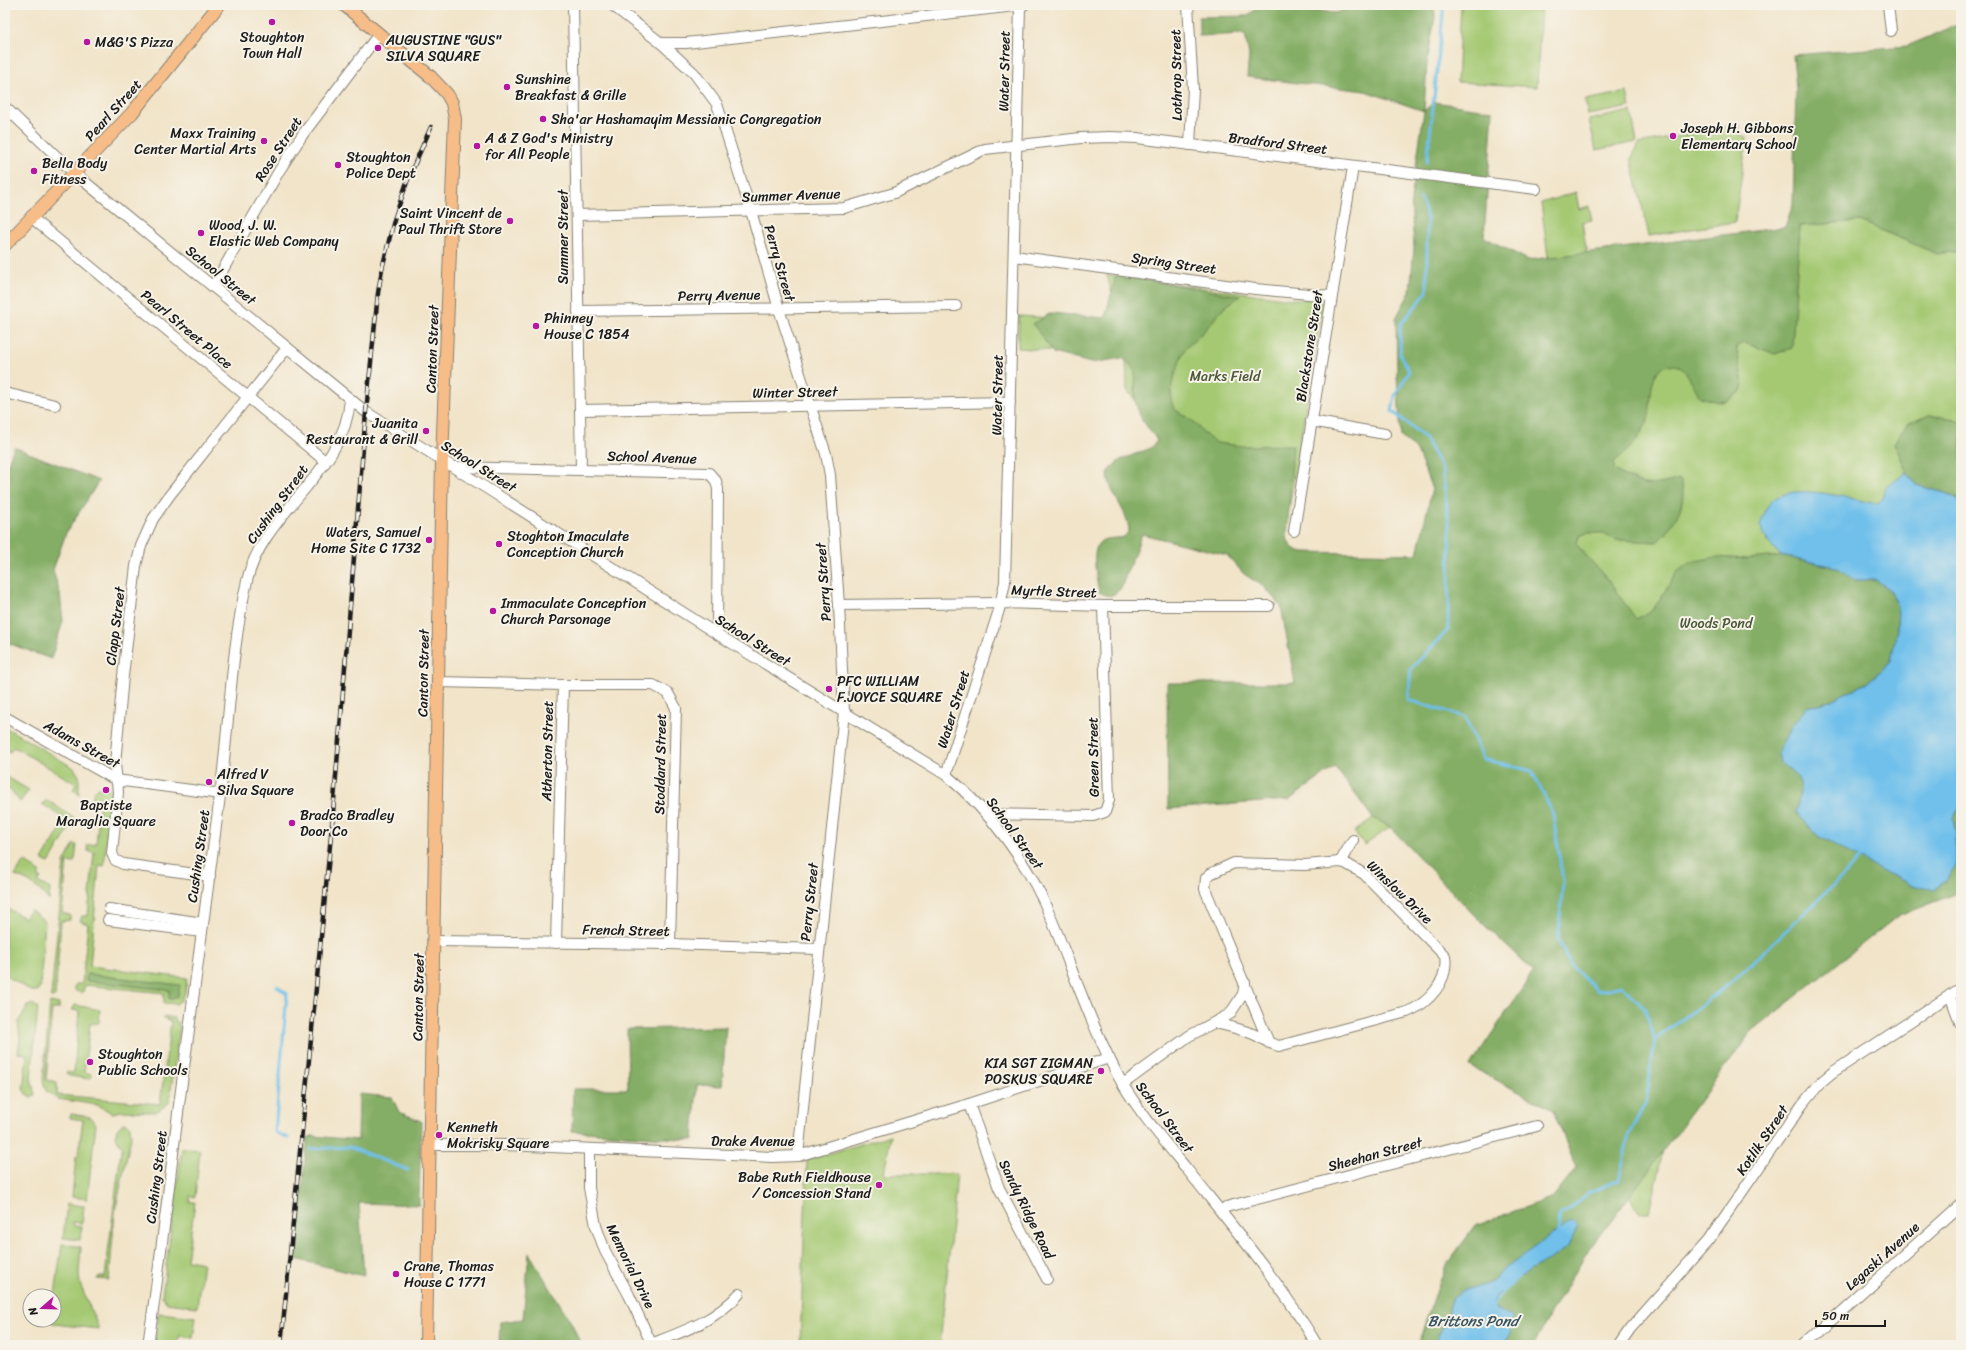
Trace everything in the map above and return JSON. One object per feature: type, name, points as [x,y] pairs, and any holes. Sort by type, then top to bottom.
[{"type":"main road","name":"Pearl Street","points":[[5,245],[31,216],[136,108],[219,5]]},
{"type":"main road","name":"Canton Street","points":[[344,5],[439,85],[451,101],[454,113],[442,460],[426,1345]]},
{"type":"street","name":"Summer Street","points":[[573,5],[581,469]]},
{"type":"street","name":"Perry Street","points":[[612,5],[661,43],[694,73],[717,104],[751,211],[809,406],[826,454],[830,475],[839,605],[844,712],[818,949],[798,1156]]},
{"type":"street","points":[[661,43],[693,42],[1022,5]]},
{"type":"street","name":"Water Street","points":[[946,775],[1001,603],[1006,569],[1016,145],[1022,5]]},
{"type":"street","name":"Lothrop Street","points":[[1188,5],[1193,76],[1190,145]]},
{"type":"street","points":[[1888,5],[1891,30]]},
{"type":"street","name":"Rose Street","points":[[213,287],[279,171],[303,134],[379,34]]},
{"type":"street","name":"School Street","points":[[5,107],[74,173],[366,412],[455,467],[716,634],[946,775],[972,798],[986,814],[1024,866],[1039,892],[1109,1058],[1123,1084],[1172,1151],[1273,1278],[1318,1345]]},
{"type":"street","name":"Bradford Street","points":[[1016,145],[1110,136],[1137,138],[1353,167],[1536,189]]},
{"type":"street","name":"Summer Avenue","points":[[577,215],[838,209],[862,204],[894,193],[978,151],[1016,145]]},
{"type":"street","name":"Blackstone Street","points":[[1294,531],[1353,167]]},
{"type":"street","name":"Pearl Street Place","points":[[31,216],[326,461]]},
{"type":"street","name":"Spring Street","points":[[1014,256],[1255,289],[1332,296]]},
{"type":"street","name":"Perry Avenue","points":[[578,311],[956,306]]},
{"type":"street","name":"Clapp Street","points":[[210,876],[123,864],[115,860],[112,849],[118,792],[115,764],[123,676],[136,566],[141,546],[154,519],[169,496],[287,348]]},
{"type":"street","points":[[5,393],[56,405]]},
{"type":"street","name":"Cushing Street","points":[[148,1345],[221,794],[243,597],[250,568],[262,544],[326,461],[343,435],[349,416],[350,399]]},
{"type":"street","name":"Winter Street","points":[[580,410],[1010,402]]},
{"type":"street","points":[[1311,421],[1385,434]]},
{"type":"street","name":"School Avenue","points":[[455,467],[703,472],[713,476],[718,489],[716,634]]},
{"type":"street","name":"Myrtle Street","points":[[839,605],[1001,603],[1103,606],[1269,606]]},
{"type":"street","name":"Green Street","points":[[986,814],[1093,816],[1105,812],[1109,800],[1103,606]]},
{"type":"street","name":"Atherton Street","points":[[438,682],[563,685],[556,943]]},
{"type":"street","name":"Stoddard Street","points":[[563,685],[653,685],[668,693],[674,700],[676,708],[670,944]]},
{"type":"street","name":"Adams Street","points":[[5,717],[116,780],[221,794]]},
{"type":"street","points":[[1340,862],[1353,840]]},
{"type":"street","name":"Winslow Drive","points":[[1215,1023],[1240,1029],[1269,1043],[1279,1046],[1407,1012],[1426,1002],[1432,995],[1446,971],[1445,956],[1442,951],[1364,874],[1353,867],[1340,862],[1305,865],[1234,863],[1210,874],[1206,878],[1205,889],[1269,1043]]},
{"type":"street","points":[[109,909],[203,927]]},
{"type":"street","points":[[108,920],[203,927]]},
{"type":"street","name":"French Street","points":[[434,941],[670,944],[818,949]]},
{"type":"street","points":[[1123,1084],[1189,1036],[1230,1014],[1238,1004],[1243,994],[1245,983]]},
{"type":"street","name":"Kotlik Street","points":[[1619,1345],[1630,1329],[1708,1241],[1802,1105],[1822,1082],[1833,1072],[1961,988]]},
{"type":"street","points":[[1950,995],[1961,1025]]},
{"type":"street","name":"Drake Avenue","points":[[430,1145],[506,1145],[589,1150],[772,1157],[798,1156],[969,1104],[1109,1058]]},
{"type":"street","name":"Sandy Ridge Road","points":[[969,1104],[999,1188],[1047,1279]]},
{"type":"street","name":"Sheehan Street","points":[[1221,1212],[1226,1208],[1537,1126]]},
{"type":"street","name":"Memorial Drive","points":[[589,1150],[589,1188],[596,1226],[605,1251],[629,1294],[652,1344]]},
{"type":"street","name":"Legaski Avenue","points":[[1804,1345],[1961,1204]]},
{"type":"street","points":[[652,1344],[708,1320],[722,1310],[739,1294]]},
{"type":"green space","points":[[1261,5],[1302,5],[1308,9],[1335,13],[1359,5],[1434,5],[1435,17],[1427,63],[1424,111],[1365,91],[1247,77],[1249,55],[1245,34],[1199,36],[1199,17],[1247,16]]},
{"type":"green space","points":[[1461,5],[1541,5],[1537,87],[1457,82]]},
{"type":"green space","points":[[1957,5],[1961,5],[1961,251],[1937,254],[1860,221],[1800,226],[1792,348],[1775,354],[1744,343],[1736,346],[1743,383],[1741,391],[1727,401],[1719,402],[1700,397],[1688,375],[1679,367],[1668,365],[1661,369],[1656,374],[1653,381],[1647,422],[1633,445],[1614,462],[1614,470],[1640,483],[1652,485],[1680,479],[1683,488],[1683,496],[1674,522],[1657,542],[1616,540],[1603,533],[1586,533],[1579,536],[1577,545],[1608,580],[1636,619],[1653,610],[1677,572],[1691,562],[1715,557],[1747,559],[1781,556],[1836,567],[1855,580],[1876,580],[1891,591],[1898,606],[1897,629],[1891,661],[1868,682],[1852,691],[1845,693],[1831,701],[1807,707],[1796,773],[1802,786],[1796,812],[1817,835],[1914,887],[1956,835],[1953,818],[1961,804],[1961,892],[1899,915],[1751,1032],[1583,1259],[1533,1345],[1417,1345],[1446,1265],[1476,1225],[1553,1197],[1576,1168],[1553,1110],[1470,1066],[1534,971],[1476,917],[1390,827],[1373,818],[1335,767],[1289,800],[1168,809],[1167,683],[1295,683],[1281,606],[1264,587],[1244,574],[1227,555],[1142,534],[1121,588],[1116,593],[1111,595],[1106,595],[1099,592],[1095,566],[1095,552],[1097,546],[1102,540],[1105,539],[1124,537],[1129,531],[1125,515],[1111,487],[1108,471],[1120,460],[1151,448],[1157,441],[1142,419],[1137,407],[1135,400],[1135,374],[1129,363],[1122,358],[1091,363],[1053,353],[1033,324],[1051,313],[1105,318],[1116,275],[1240,296],[1225,307],[1204,331],[1186,348],[1172,384],[1171,400],[1174,409],[1193,421],[1209,438],[1217,443],[1242,446],[1293,445],[1287,538],[1291,546],[1295,549],[1303,552],[1417,554],[1432,489],[1417,451],[1401,437],[1397,376],[1396,318],[1410,292],[1414,248],[1411,200],[1424,111],[1434,102],[1493,111],[1484,237],[1528,260],[1785,227],[1793,204],[1796,88],[1793,55],[1907,46],[1959,24]]},
{"type":"green space","points":[[1627,92],[1630,107],[1588,115],[1585,100]]},
{"type":"green space","points":[[1631,111],[1637,142],[1596,150],[1589,120]]},
{"type":"green space","points":[[1739,124],[1741,135],[1747,137],[1735,222],[1649,236],[1631,159],[1639,144]]},
{"type":"green space","points":[[1576,192],[1579,209],[1589,206],[1592,220],[1582,222],[1587,254],[1548,257],[1541,203]]},
{"type":"green space","name":"Woods Pond","points":[[1860,221],[1909,242],[1961,244],[1961,756],[1806,851],[1665,1142],[1649,1212],[1640,1212],[1580,1124],[1470,1066],[1534,972],[1476,917],[1406,816],[1365,845],[1354,832],[1373,818],[1335,767],[1289,800],[1298,617],[1412,632],[1504,425],[1799,239],[1800,226]]},
{"type":"green space","name":"Marks Field","points":[[1107,275],[1292,299],[1318,299],[1317,303],[1323,303],[1278,576],[1127,390],[1126,356],[1018,348],[1019,316],[1119,322]]},
{"type":"green space","points":[[1930,415],[1955,419],[1961,423],[1961,507],[1958,498],[1916,485],[1907,472],[1894,443],[1908,423]]},
{"type":"green space","points":[[14,447],[99,481],[66,533],[53,570],[60,594],[63,621],[51,659],[5,642],[5,471]]},
{"type":"green space","points":[[5,727],[74,768],[79,776],[79,794],[73,790],[76,784],[14,747],[10,752],[5,750],[7,743],[5,741]]},
{"type":"green space","points":[[5,776],[29,790],[20,802],[10,789],[7,791],[5,789]]},
{"type":"green space","points":[[98,788],[109,789],[112,792],[104,866],[99,865],[90,966],[187,978],[183,999],[176,1004],[164,1003],[164,993],[85,985],[82,993],[76,991],[74,988],[76,984],[82,984],[88,924],[80,921],[82,916],[88,916],[94,852],[88,851],[87,845],[96,844],[100,803],[92,801],[94,791]]},
{"type":"green space","points":[[47,800],[75,819],[49,863],[42,860],[66,820],[42,804]]},
{"type":"green space","points":[[74,844],[77,845],[75,860],[73,863],[67,862],[62,913],[70,915],[70,920],[61,921],[55,997],[51,997],[64,863]]},
{"type":"green space","points":[[24,861],[40,872],[38,876],[41,878],[38,882],[50,889],[49,901],[34,886],[15,876]]},
{"type":"green space","points":[[5,907],[25,918],[30,910],[45,921],[40,987],[37,991],[31,991],[5,975]]},
{"type":"green space","points":[[87,974],[180,985],[178,996],[173,999],[169,999],[169,990],[86,981]]},
{"type":"green space","points":[[50,1002],[59,1004],[59,1009],[52,1009],[46,1080],[57,1082],[57,1095],[160,1104],[171,1021],[163,1018],[164,1016],[174,1018],[180,1027],[169,1103],[156,1112],[122,1111],[112,1113],[98,1105],[58,1099],[46,1091],[43,1081]]},
{"type":"green space","points":[[33,1004],[38,1008],[31,1078],[35,1095],[31,1097],[26,1094],[23,1089],[27,1054],[18,1053],[20,1038],[18,1022],[27,1008],[25,1007]]},
{"type":"green space","points":[[75,1005],[100,1010],[99,1023],[90,1024],[84,1072],[91,1074],[92,1077],[90,1079],[70,1076],[66,1072],[74,1073],[79,1011],[72,1010]]},
{"type":"green space","points":[[726,1027],[722,1086],[697,1085],[693,1140],[572,1131],[573,1089],[628,1089],[627,1029]]},
{"type":"green space","points":[[359,1094],[392,1097],[399,1112],[421,1121],[419,1205],[359,1203],[364,1276],[296,1259],[307,1138],[312,1136],[358,1140]]},
{"type":"green space","points":[[71,1114],[90,1117],[96,1124],[87,1199],[72,1197],[76,1156],[78,1156],[83,1120],[70,1118]]},
{"type":"green space","points":[[123,1123],[130,1126],[131,1137],[115,1212],[109,1280],[97,1279],[98,1277],[105,1277],[121,1151],[123,1148],[115,1136],[117,1129]]},
{"type":"green space","points":[[891,1135],[884,1174],[957,1174],[940,1345],[800,1345],[807,1160]]},
{"type":"green space","points":[[182,1148],[200,1150],[195,1197],[190,1196],[190,1202],[195,1202],[187,1260],[203,1263],[197,1307],[167,1303],[162,1296]]},
{"type":"green space","points":[[67,1204],[84,1206],[82,1223],[73,1222],[74,1226],[82,1227],[80,1240],[63,1238]]},
{"type":"green space","points":[[62,1244],[81,1247],[79,1273],[80,1284],[99,1329],[62,1325],[62,1288],[56,1288]]},
{"type":"green space","points":[[529,1253],[572,1324],[581,1345],[499,1345],[500,1322],[523,1319]]},
{"type":"green space","points":[[159,1313],[196,1317],[193,1338],[179,1336],[178,1345],[154,1345]]},
{"type":"green space","points":[[5,1339],[56,1345],[5,1345]]},
{"type":"water","points":[[1907,472],[1916,485],[1945,493],[1958,499],[1961,507],[1961,804],[1953,818],[1956,835],[1956,864],[1946,881],[1934,889],[1914,887],[1856,857],[1817,835],[1796,812],[1800,795],[1800,783],[1794,773],[1780,763],[1778,752],[1793,724],[1807,707],[1831,701],[1845,693],[1852,691],[1868,682],[1891,661],[1897,629],[1898,606],[1891,591],[1876,580],[1855,580],[1836,567],[1781,556],[1768,542],[1760,526],[1768,506],[1777,497],[1788,493],[1813,492],[1878,504],[1882,499],[1885,488]]},
{"type":"water","name":"Brittons Pond","points":[[1572,1222],[1578,1227],[1567,1248],[1514,1281],[1495,1297],[1492,1305],[1495,1309],[1512,1316],[1511,1333],[1504,1345],[1433,1345],[1448,1318],[1450,1305],[1454,1297],[1462,1291],[1493,1281],[1506,1267]]},
{"type":"waterway","points":[[1427,162],[1444,5]]},
{"type":"waterway","points":[[1421,198],[1427,217],[1427,292],[1400,325],[1400,355],[1409,371],[1395,396],[1392,411],[1424,437],[1442,469],[1450,530],[1448,630],[1411,669],[1408,700],[1465,717],[1483,759],[1532,771],[1553,814],[1563,881],[1558,940],[1572,967],[1598,991],[1622,986],[1645,1009],[1655,1040]]},
{"type":"waterway","points":[[1558,1232],[1560,1215],[1590,1192],[1619,1180],[1629,1134],[1646,1102],[1655,1040],[1733,981],[1846,873],[1861,855]]},
{"type":"waterway","points":[[277,986],[287,994],[275,1132],[288,1138]]},
{"type":"waterway","points":[[311,1149],[349,1147],[408,1170]]},
{"type":"waterway","points":[[1491,1308],[1503,1291],[1519,1277]]},
{"type":"railway","points":[[281,1345],[332,825],[366,412],[378,293],[382,269],[394,220],[408,179],[431,127]]},
{"type":"place","name":"Stoughton Town Hall","points":[[272,22]]},
{"type":"place","name":"M&G'S Pizza","points":[[87,42]]},
{"type":"place","name":"AUGUSTINE \"GUS\" SILVA SQUARE","points":[[378,48]]},
{"type":"place","name":"Sunshine Breakfast & Grille","points":[[507,87]]},
{"type":"place","name":"Sha'ar Hashamayim Messianic Congregation","points":[[543,119]]},
{"type":"place","name":"Joseph H. Gibbons Elementary School","points":[[1673,136]]},
{"type":"place","name":"Maxx Training Center Martial Arts","points":[[264,141]]},
{"type":"place","name":"A & Z God's Ministry for All People","points":[[477,146]]},
{"type":"place","name":"Stoughton Police Dept","points":[[338,165]]},
{"type":"place","name":"Bella Body Fitness","points":[[34,171]]},
{"type":"place","name":"Saint Vincent de Paul Thrift Store","points":[[510,221]]},
{"type":"place","name":"Wood, J. W. Elastic Web Company","points":[[201,233]]},
{"type":"place","name":"Phinney House C 1854","points":[[536,326]]},
{"type":"place","name":"Juanita Restaurant & Grill","points":[[426,431]]},
{"type":"place","name":"Waters, Samuel Home Site C 1732","points":[[429,540]]},
{"type":"place","name":"Stoghton Imaculate Conception Church","points":[[499,544]]},
{"type":"place","name":"Immaculate Conception Church Parsonage","points":[[493,611]]},
{"type":"place","name":"PFC WILLIAM F.JOYCE SQUARE","points":[[829,689]]},
{"type":"place","name":"Alfred V Silva Square","points":[[209,782]]},
{"type":"place","name":"Baptiste Maraglia Square","points":[[106,790]]},
{"type":"place","name":"Bradco Bradley Door Co","points":[[292,823]]},
{"type":"place","name":"Stoughton Public Schools","points":[[90,1062]]},
{"type":"place","name":"KIA SGT ZIGMAN POSKUS SQUARE","points":[[1101,1071]]},
{"type":"place","name":"Kenneth Mokrisky Square","points":[[439,1135]]},
{"type":"place","name":"Babe Ruth Fieldhouse / Concession Stand","points":[[879,1185]]},
{"type":"place","name":"Crane, Thomas House C 1771","points":[[396,1274]]}]
